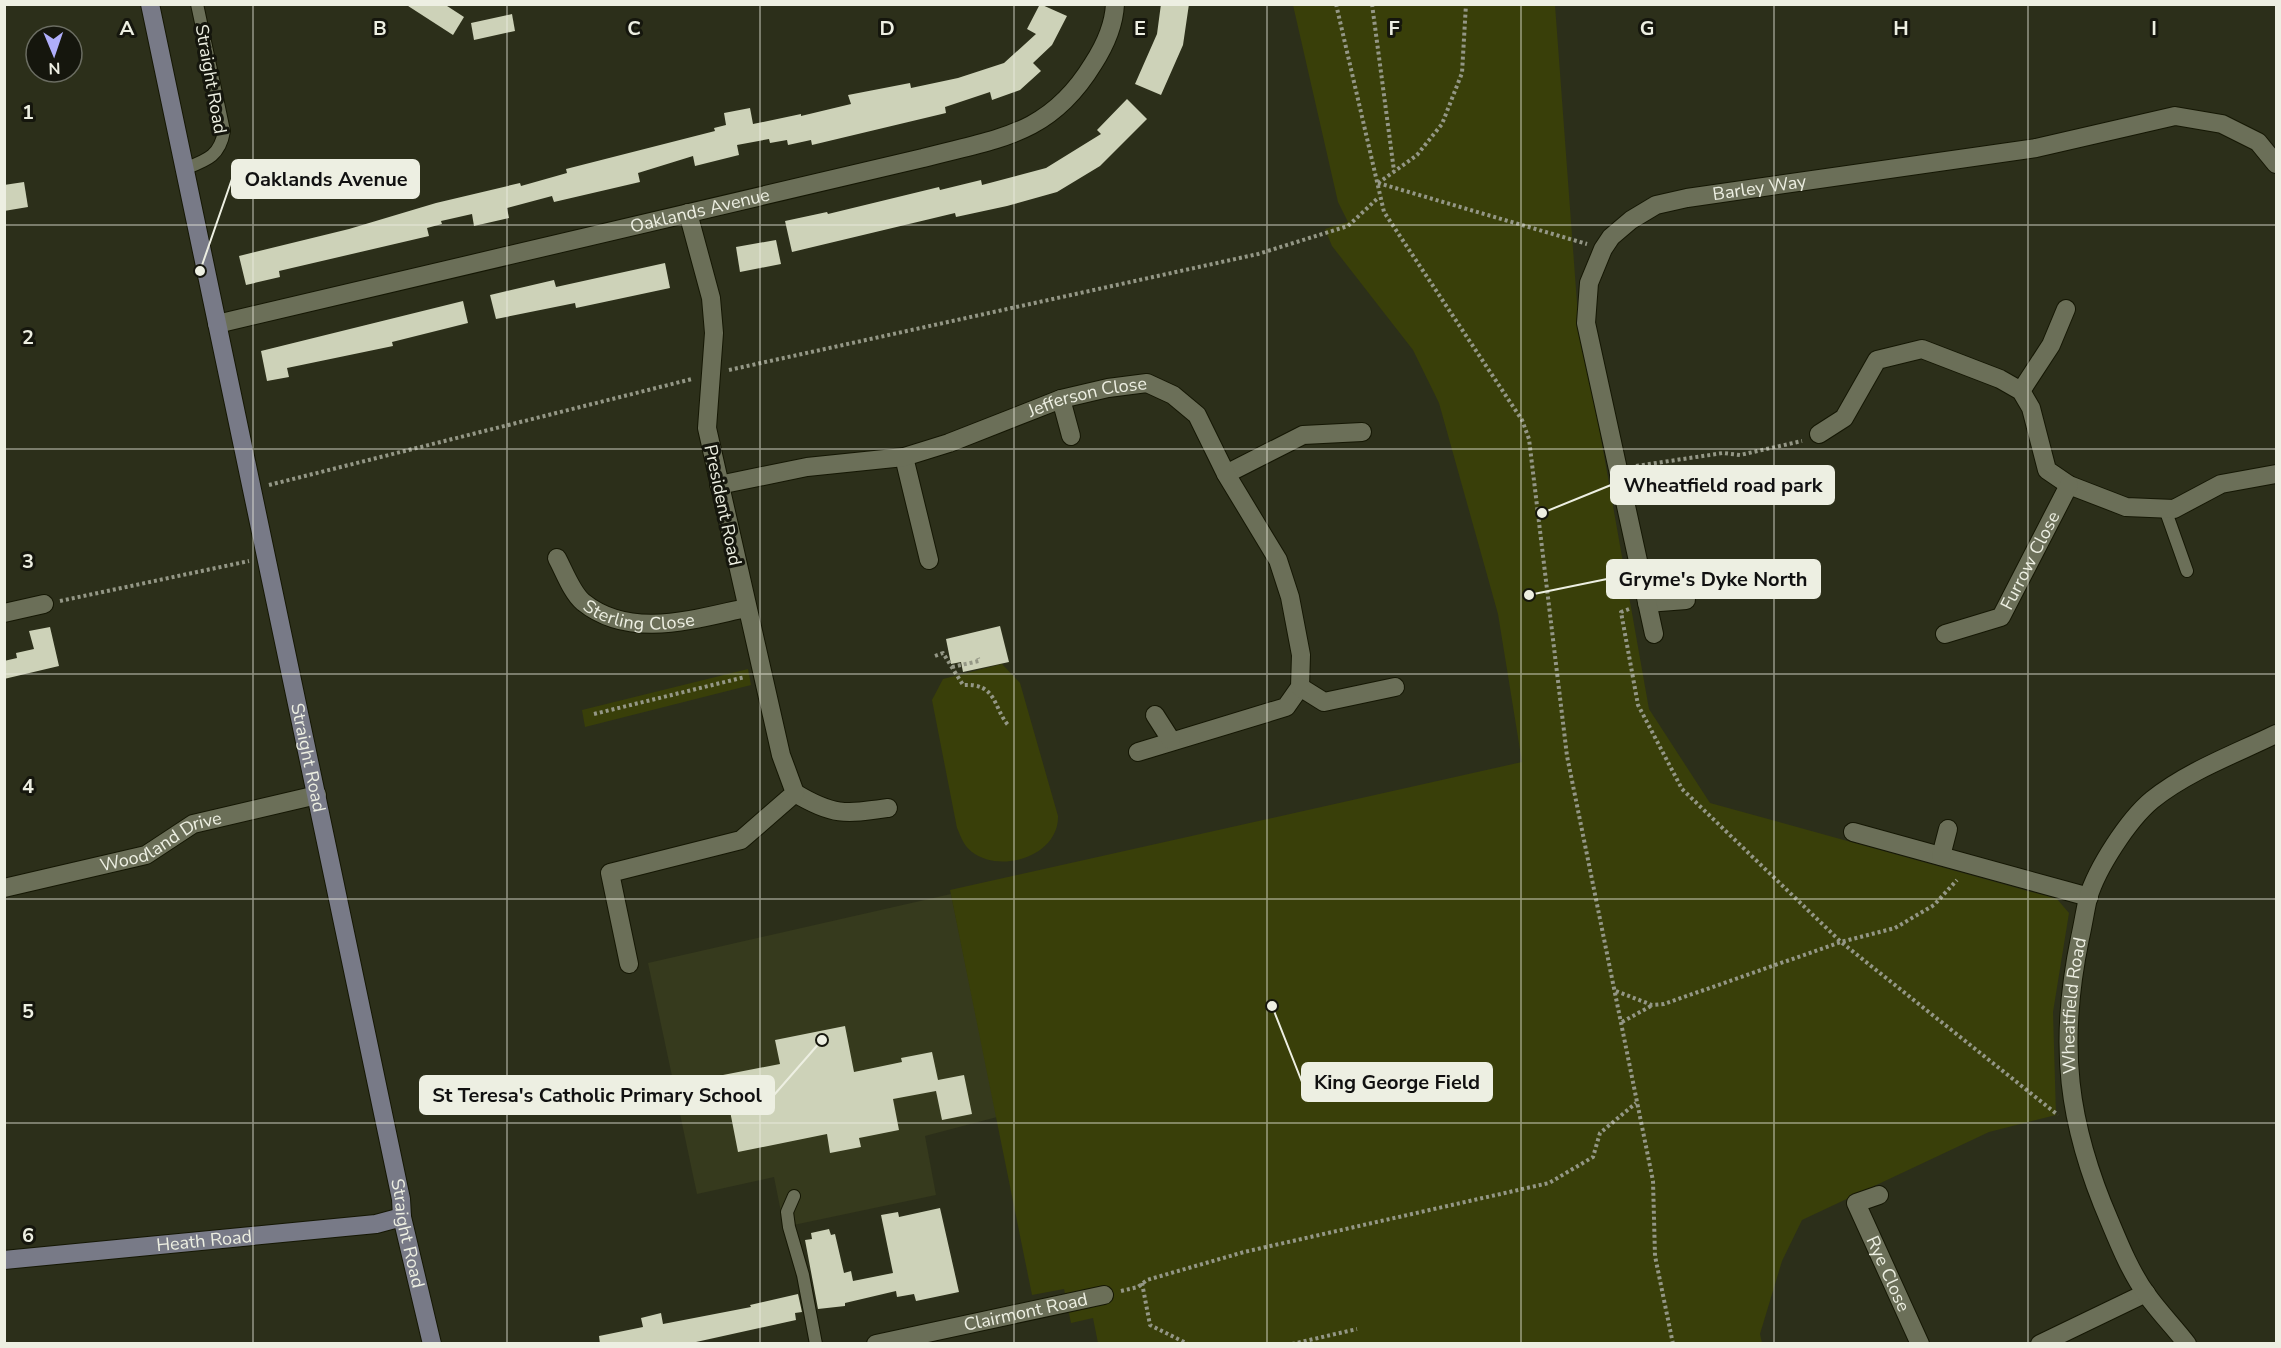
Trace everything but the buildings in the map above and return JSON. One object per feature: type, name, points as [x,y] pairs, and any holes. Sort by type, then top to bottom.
[{"type":"street","name":"Straight Road","points":[[150,4],[401,1198],[402,1217],[432,1344]]},
{"type":"street","name":"Oaklands Avenue","points":[[217,324],[923,158],[1022,132],[1055,112],[1081,85],[1101,52],[1115,4]]},
{"type":"street","name":"Barley Way","points":[[1654,634],[1617,471],[1587,323],[1589,284],[1603,249],[1631,220],[1656,205],[2036,148],[2175,116],[2222,124],[2258,142],[2277,164]]},
{"type":"street","name":"President Road","points":[[688,213],[711,298],[714,333],[707,428],[781,755],[795,793]]},
{"type":"street","points":[[2021,391],[2051,345],[2066,309]]},
{"type":"street","points":[[1819,434],[1844,418],[1877,360],[1922,349],[2000,379],[2021,391],[2031,408],[2047,470],[2070,485],[2127,507],[2174,509],[2221,484],[2277,474]]},
{"type":"street","name":"Jefferson Close","points":[[719,485],[807,467],[904,457],[950,443],[1061,399],[1108,388],[1147,383],[1173,395],[1197,415],[1226,474],[1278,560],[1290,597],[1301,655],[1300,687]]},
{"type":"street","points":[[1061,399],[1071,436]]},
{"type":"street","points":[[1226,474],[1303,435],[1362,432]]},
{"type":"street","points":[[904,457],[929,560]]},
{"type":"street","name":"Furrow Close","points":[[1945,634],[2001,617],[2070,485]]},
{"type":"street","name":"Sterling Close","points":[[557,558],[582,602],[612,617],[638,624],[670,624],[746,608]]},
{"type":"street","points":[[1647,603],[1686,600]]},
{"type":"street","points":[[4,613],[44,604]]},
{"type":"street","points":[[1138,752],[1171,740],[1245,721],[1286,707],[1300,687],[1324,702],[1395,687]]},
{"type":"street","points":[[1155,715],[1171,740]]},
{"type":"street","name":"Wheatfield Road","points":[[2187,1344],[2146,1293],[2122,1250],[2091,1177],[2074,1115],[2067,1043],[2072,979],[2089,897],[2103,866],[2120,838],[2152,801],[2197,771],[2277,734]]},
{"type":"street","points":[[629,964],[610,873],[741,840],[795,793],[819,807],[847,814],[888,808]]},
{"type":"street","name":"Woodland Drive","points":[[4,888],[146,855],[193,824],[317,795]]},
{"type":"street","points":[[1941,856],[1948,829]]},
{"type":"street","points":[[1853,832],[2089,897]]},
{"type":"street","name":"Rye Close","points":[[1879,1195],[1856,1203],[1920,1344]]},
{"type":"street","name":"Heath Road","points":[[4,1260],[376,1224],[402,1217]]},
{"type":"street","points":[[2040,1344],[2146,1293]]},
{"type":"street","name":"Clairmont Road","points":[[884,1343],[1104,1295]]},
{"type":"lane","name":"Straight Road","points":[[184,169],[209,159],[222,145],[224,131],[197,4]]},
{"type":"lane","points":[[2165,508],[2187,571]]},
{"type":"lane","points":[[794,1196],[787,1212],[789,1227],[803,1275],[816,1344]]},
{"type":"path","points":[[1336,4],[1378,183],[1378,198],[1384,212],[1522,420],[1528,439],[1567,756],[1653,1181],[1655,1256],[1673,1344]]},
{"type":"path","points":[[1372,4],[1394,171]]},
{"type":"path","points":[[1378,183],[1417,155],[1442,124],[1462,73],[1466,4]]},
{"type":"path","points":[[1378,183],[1603,249]]},
{"type":"path","points":[[253,489],[712,374],[1258,254],[1348,226],[1378,198]]},
{"type":"path","points":[[1617,471],[1723,453],[1740,455],[1793,444],[1819,434]]},
{"type":"path","points":[[44,604],[266,557]]},
{"type":"path","points":[[1647,603],[1621,612],[1638,705],[1682,789],[1841,942],[2056,1115],[2074,1115]]},
{"type":"path","points":[[935,656],[943,653],[963,684],[984,689],[993,696],[1008,725]]},
{"type":"path","points":[[952,667],[979,661],[978,658]]},
{"type":"path","points":[[594,714],[761,672]]},
{"type":"path","points":[[1622,1022],[1652,1005],[1664,1004],[1841,942],[1895,928],[1934,905],[1970,865]]},
{"type":"path","points":[[1615,990],[1652,1005]]},
{"type":"path","points":[[1104,1295],[1138,1287],[1142,1283],[1244,1252],[1549,1183],[1593,1157],[1600,1133],[1636,1103]]},
{"type":"path","points":[[1142,1283],[1150,1325],[1188,1344]]},
{"type":"path","points":[[1292,1344],[1357,1329]]},
{"type":"shaded area","points":[[951,894],[997,1117],[925,1136],[936,1195],[784,1227],[774,1177],[697,1194],[648,963]]},
{"type":"green space","points":[[1293,5],[1555,5],[1577,303],[1649,709],[1710,803],[2057,899],[2069,913],[2053,1012],[2056,1115],[1989,1132],[1802,1220],[1782,1261],[1760,1334],[1762,1343],[1098,1343],[1093,1318],[1071,1323],[1064,1289],[1032,1295],[950,890],[1522,762],[1498,614],[1439,403],[1413,350],[1332,246],[1325,229],[1348,222],[1338,202]]},
{"type":"green space","points":[[1002,664],[1020,683],[1058,816],[1056,830],[1049,842],[1039,851],[1012,861],[984,858],[972,852],[957,828],[932,700],[943,679]]},
{"type":"green space","points":[[748,669],[751,685],[585,727],[582,710]]},
{"type":"place","name":"Oaklands Avenue","points":[[200,271]]},
{"type":"place","name":"Wheatfield road park","points":[[1542,513]]},
{"type":"place","name":"Gryme's Dyke North","points":[[1529,595]]},
{"type":"place","name":"King George Field","points":[[1272,1006]]},
{"type":"place","name":"St Teresa's Catholic Primary School","points":[[822,1040]]}]
